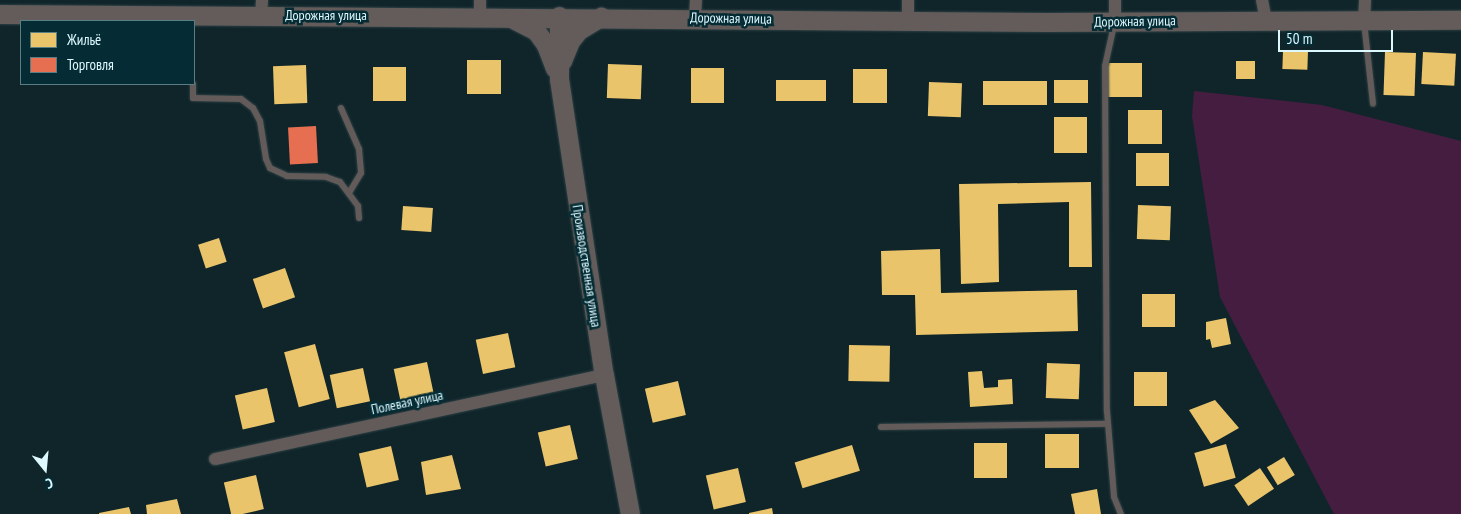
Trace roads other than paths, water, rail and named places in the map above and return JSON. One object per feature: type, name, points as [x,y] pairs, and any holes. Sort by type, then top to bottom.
[{"type":"main road","name":"Дорожная улица","points":[[0,14],[193,18],[261,7],[480,8],[502,16],[601,17],[695,9],[908,20],[1461,20]]},
{"type":"main road","points":[[502,16],[521,21],[536,31],[546,45],[559,79]]},
{"type":"main road","name":"Производственная улица","points":[[559,16],[559,79],[604,375],[630,514]]},
{"type":"main road","points":[[559,79],[570,41],[579,30],[601,17]]},
{"type":"street","points":[[908,0],[908,20]]},
{"type":"street","points":[[1114,21],[1115,0]]},
{"type":"street","points":[[1262,0],[1266,20]]},
{"type":"street","points":[[1364,21],[1365,0]]},
{"type":"street","name":"Полевая улица","points":[[215,459],[604,375]]},
{"type":"lane","points":[[1114,21],[1105,66],[1108,424],[1114,497],[1121,514]]},
{"type":"lane","points":[[1364,21],[1373,104]]},
{"type":"lane","points":[[193,85],[193,98],[241,100],[253,108],[260,121],[266,159],[278,172],[287,176],[326,177],[340,182],[350,191],[358,206],[359,218]]},
{"type":"lane","points":[[341,108],[359,149],[361,173],[350,191]]},
{"type":"lane","points":[[881,427],[1108,424]]}]
